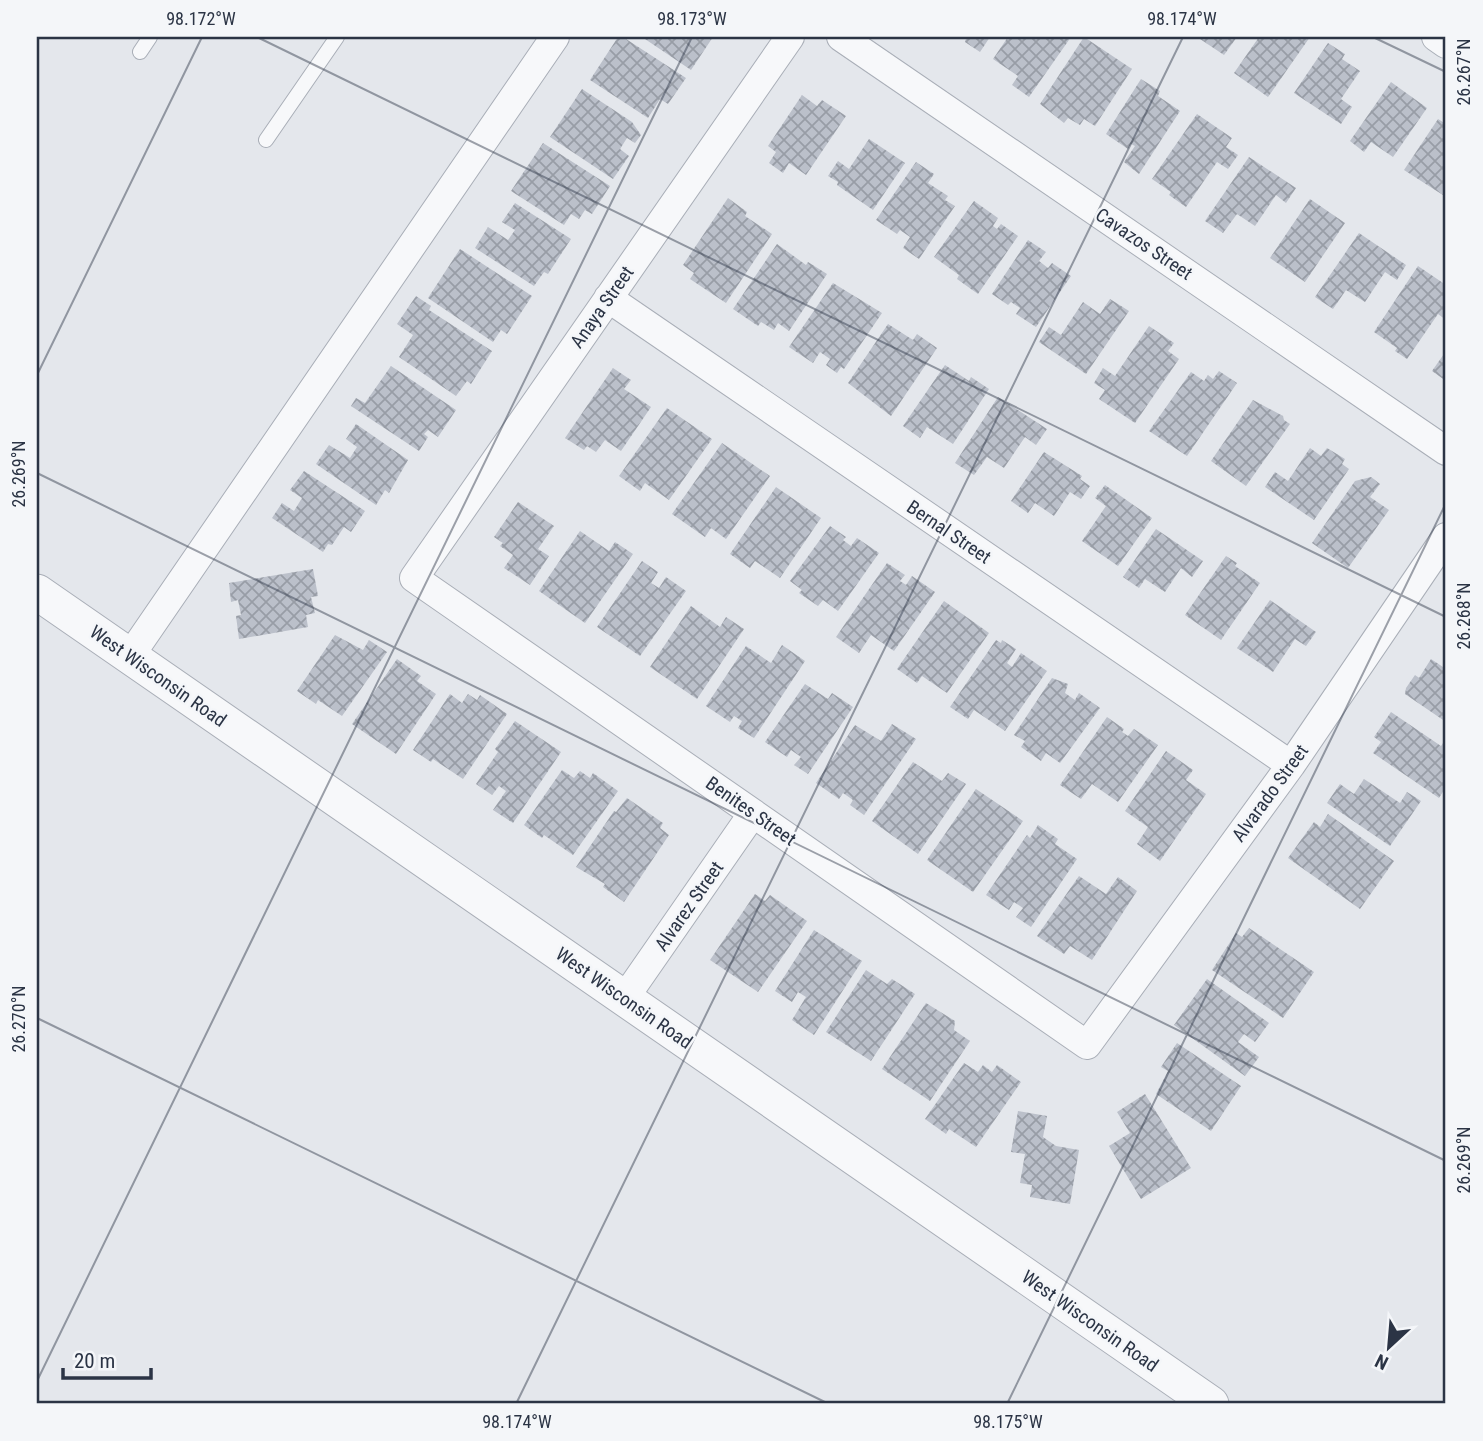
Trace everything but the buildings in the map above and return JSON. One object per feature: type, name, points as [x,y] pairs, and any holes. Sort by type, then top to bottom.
[{"type":"street","points":[[130,656],[555,37]]},
{"type":"street","name":"Anaya Street","points":[[414,578],[789,37]]},
{"type":"street","name":"Cavazos Street","points":[[841,37],[1446,451]]},
{"type":"street","points":[[1436,37],[1446,44]]},
{"type":"street","name":"Bernal Street","points":[[608,298],[1291,765]]},
{"type":"street","name":"Alvarado Street","points":[[1087,1045],[1291,765],[1446,537]]},
{"type":"street","name":"Benites Street","points":[[414,578],[1087,1045]]},
{"type":"street","name":"West Wisconsin Road","points":[[37,592],[1211,1404]]},
{"type":"street","name":"Alvarez Street","points":[[624,999],[753,813]]},
{"type":"lane","points":[[140,52],[150,37]]},
{"type":"lane","points":[[266,140],[337,37]]}]
